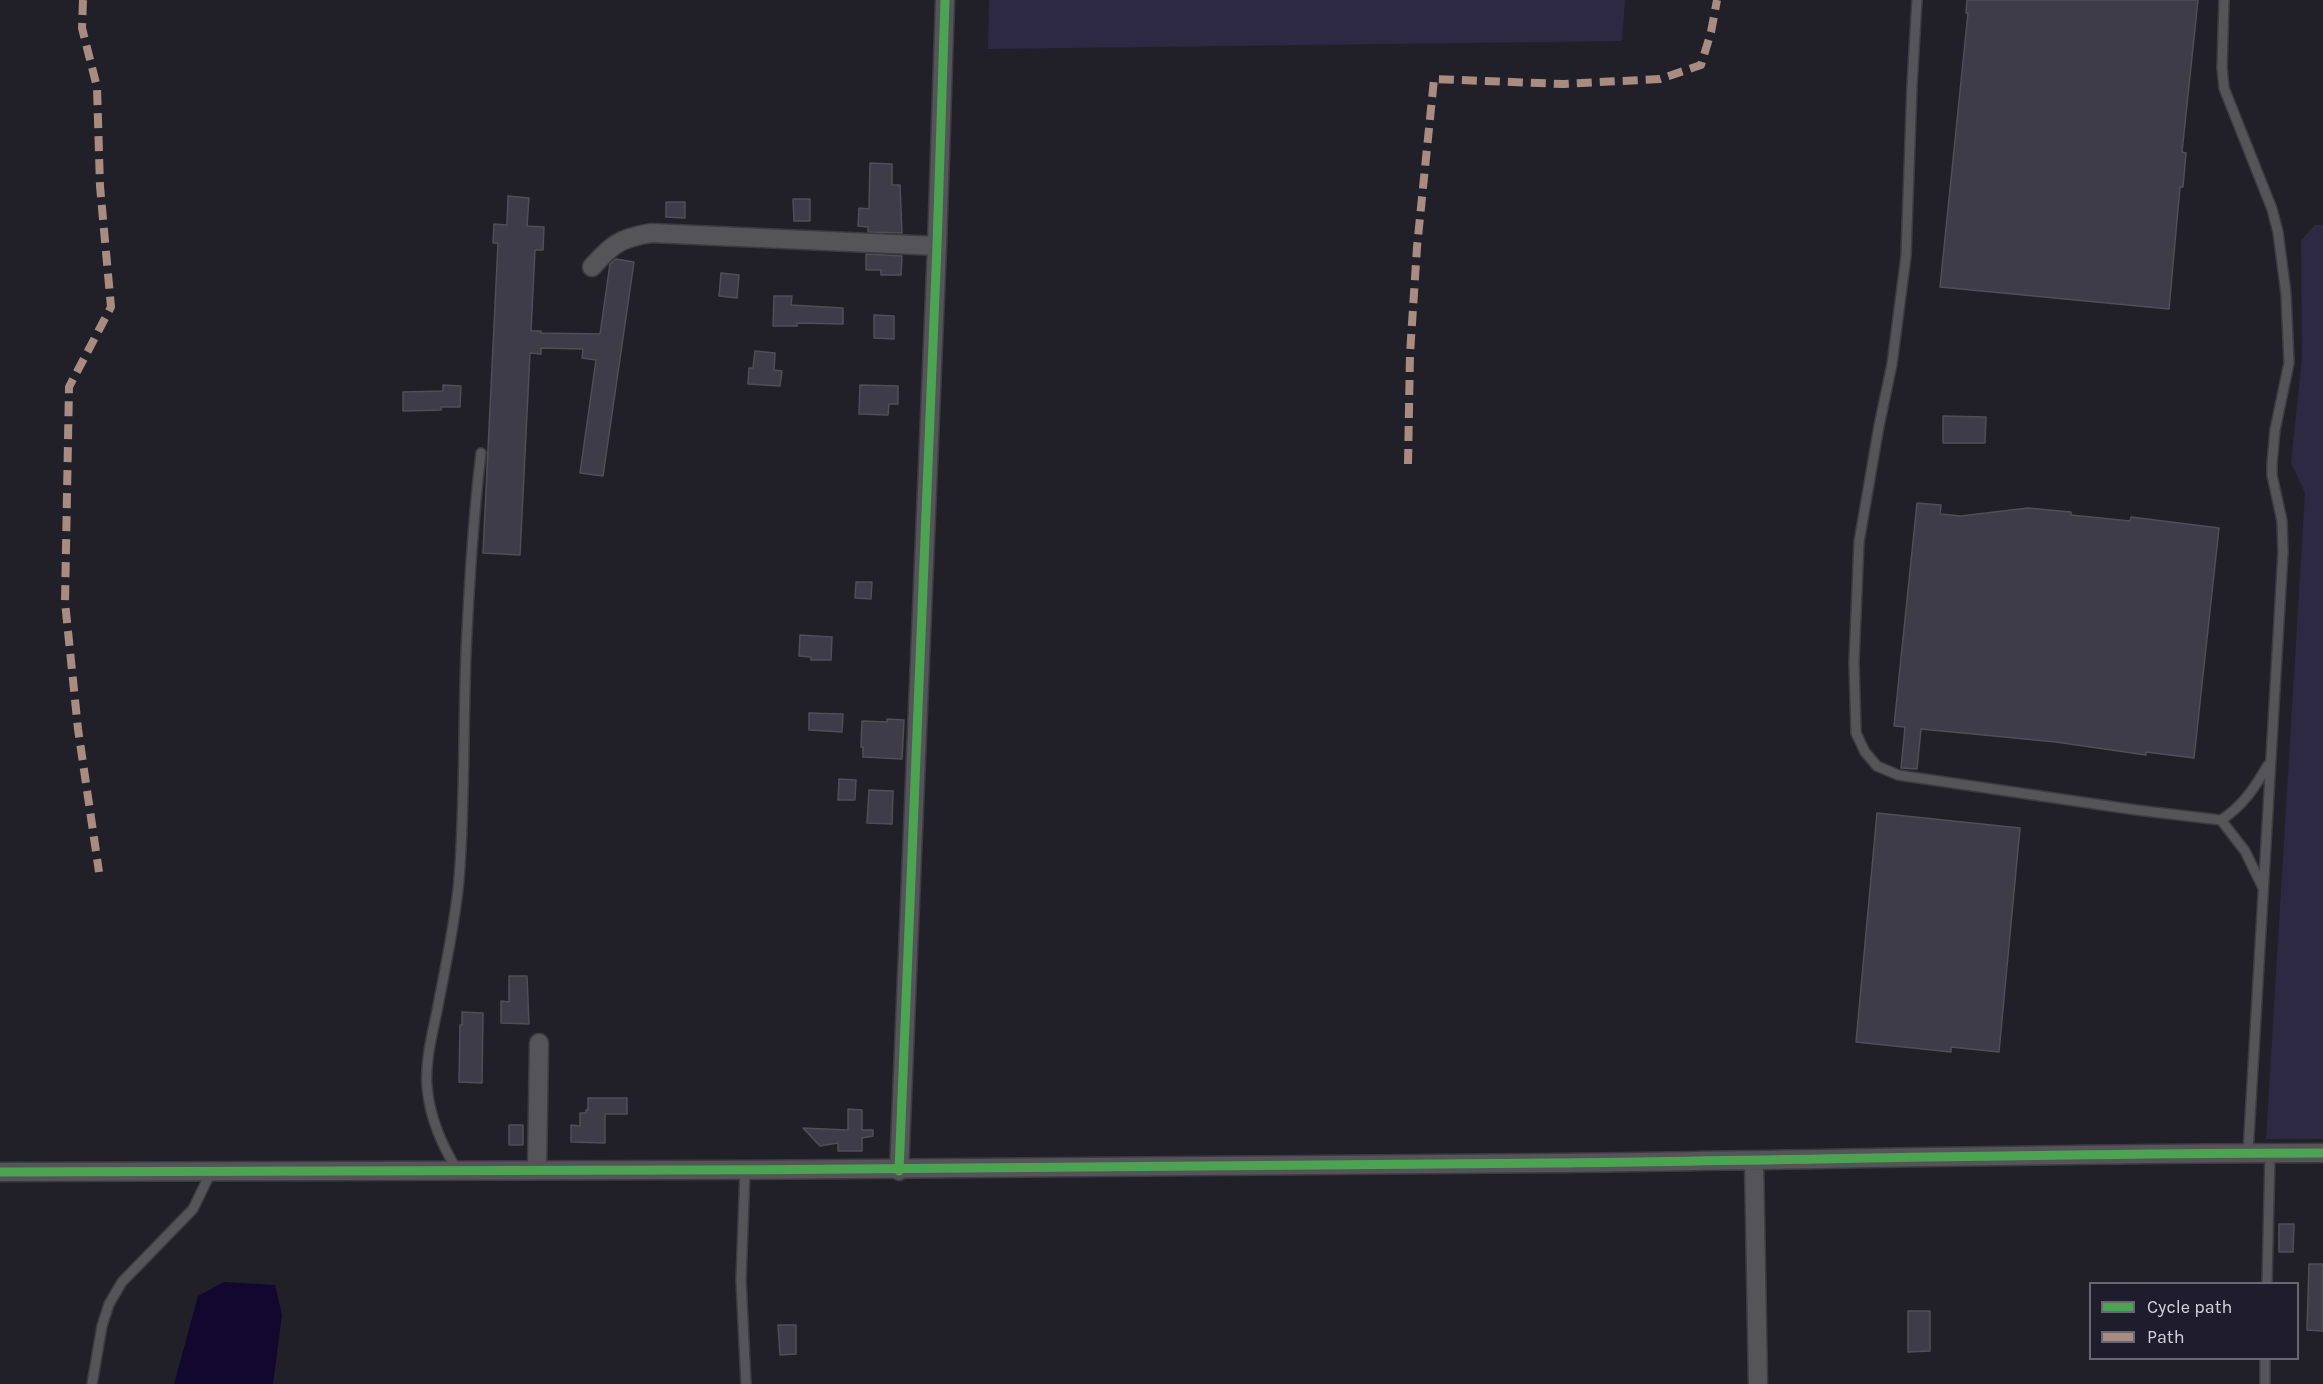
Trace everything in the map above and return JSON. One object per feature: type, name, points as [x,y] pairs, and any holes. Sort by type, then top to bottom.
[{"type":"street","points":[[899,1170],[945,0]]},
{"type":"street","points":[[592,267],[618,241],[651,233],[937,246]]},
{"type":"street","points":[[537,1170],[539,1043]]},
{"type":"street","points":[[0,1172],[899,1170],[1754,1161],[2248,1152],[2323,1153]]},
{"type":"street","points":[[1754,1161],[1758,1384]]},
{"type":"lane","points":[[1917,0],[1906,256],[1892,364],[1859,542],[1854,662],[1856,733],[1865,752],[1877,766],[1898,775],[2221,820],[2235,811],[2247,798],[2269,763]]},
{"type":"lane","points":[[2224,0],[2222,68],[2224,88],[2272,209],[2278,232],[2290,349],[2288,375],[2273,449],[2272,475],[2280,506],[2283,532],[2248,1152]]},
{"type":"lane","points":[[458,1172],[441,1142],[432,1118],[427,1086],[429,1051],[459,881],[464,802],[472,537],[481,453]]},
{"type":"lane","points":[[2221,820],[2245,851],[2263,888]]},
{"type":"lane","points":[[2267,1282],[2270,1153]]},
{"type":"lane","points":[[745,1171],[741,1280],[746,1384]]},
{"type":"lane","points":[[92,1384],[102,1326],[109,1304],[122,1282],[193,1209],[212,1172]]},
{"type":"lane","points":[[2265,1360],[2265,1384]]},
{"type":"shaded area","points":[[989,0],[1625,0],[1622,41],[988,49]]},
{"type":"shaded area","points":[[2315,225],[2323,225],[2323,1139],[2266,1139],[2305,493],[2291,463],[2302,357],[2301,240]]},
{"type":"shaded area","points":[[224,1282],[275,1285],[282,1315],[273,1384],[174,1384],[198,1296]]},
{"type":"building","points":[[1967,0],[2198,0],[2182,152],[2186,153],[2183,187],[2180,187],[2169,309],[1940,287],[1968,13],[1966,13]]},
{"type":"building","points":[[870,163],[892,164],[892,185],[900,185],[902,233],[868,232],[868,227],[858,226],[859,208],[869,209]]},
{"type":"building","points":[[508,196],[529,198],[527,226],[544,227],[543,250],[535,250],[531,331],[600,334],[610,264],[616,259],[634,262],[603,476],[580,473],[596,360],[582,358],[583,349],[541,348],[541,354],[530,353],[520,555],[483,553],[498,243],[493,243],[494,224],[507,225]]},
{"type":"building","points":[[793,199],[810,199],[810,221],[794,221]]},
{"type":"building","points":[[666,202],[685,202],[685,218],[666,217]]},
{"type":"building","points":[[866,254],[902,256],[901,275],[881,275],[881,270],[866,270]]},
{"type":"building","points":[[721,273],[739,275],[737,298],[719,296]]},
{"type":"building","points":[[774,296],[792,296],[791,305],[843,308],[843,324],[797,323],[797,326],[773,326]]},
{"type":"building","points":[[874,315],[894,316],[894,339],[874,338]]},
{"type":"building","points":[[755,351],[775,353],[774,370],[782,371],[780,386],[748,384],[749,368],[753,368]]},
{"type":"building","points":[[443,385],[461,386],[460,407],[403,411],[403,392],[443,391]]},
{"type":"building","points":[[860,385],[898,386],[898,404],[889,404],[888,415],[859,414]]},
{"type":"building","points":[[1943,416],[1986,417],[1985,443],[1943,443]]},
{"type":"building","points":[[1917,503],[1941,505],[1940,514],[1961,516],[2028,508],[2071,512],[2071,515],[2130,521],[2131,517],[2219,528],[2194,758],[2146,752],[2146,755],[2056,742],[1921,729],[1917,769],[1901,768],[1905,727],[1894,726]]},
{"type":"building","points":[[856,582],[872,582],[871,599],[855,598]]},
{"type":"building","points":[[800,635],[832,637],[831,660],[811,660],[811,657],[799,656]]},
{"type":"building","points":[[809,713],[843,714],[842,732],[809,730]]},
{"type":"building","points":[[887,719],[904,720],[902,759],[863,757],[862,721],[887,722]]},
{"type":"building","points":[[839,779],[856,780],[855,800],[838,800]]},
{"type":"building","points":[[869,790],[893,791],[892,824],[867,823]]},
{"type":"building","points":[[1877,813],[2020,828],[1999,1052],[1951,1047],[1951,1052],[1856,1042]]},
{"type":"building","points":[[509,976],[527,976],[529,1024],[501,1023],[501,1001],[509,1002]]},
{"type":"building","points":[[462,1012],[483,1013],[482,1083],[459,1082]]},
{"type":"building","points":[[588,1098],[627,1098],[627,1114],[605,1114],[605,1143],[571,1142],[571,1125],[580,1126],[580,1113],[586,1113],[588,1110]]},
{"type":"building","points":[[848,1109],[862,1110],[862,1130],[873,1130],[873,1136],[862,1138],[862,1151],[838,1151],[838,1143],[820,1146],[803,1128],[848,1130]]},
{"type":"building","points":[[509,1125],[523,1125],[523,1145],[509,1145]]},
{"type":"building","points":[[2279,1224],[2294,1224],[2293,1252],[2279,1252]]},
{"type":"building","points":[[2309,1264],[2323,1264],[2323,1331],[2307,1330]]},
{"type":"building","points":[[1908,1311],[1930,1311],[1930,1351],[1908,1352]]},
{"type":"building","points":[[778,1325],[796,1325],[796,1354],[780,1355]]},
{"type":"marked path","points":[[83,0],[82,28],[97,87],[100,186],[111,307],[69,387],[65,602],[78,729],[99,872]]},
{"type":"marked path","points":[[1408,464],[1410,354],[1417,247],[1434,79],[1563,84],[1660,79],[1701,65],[1711,32],[1717,0]]},
{"type":"cycle path","points":[[899,1171],[945,0]]},
{"type":"cycle path","points":[[0,1172],[1165,1167],[2323,1153]]}]
